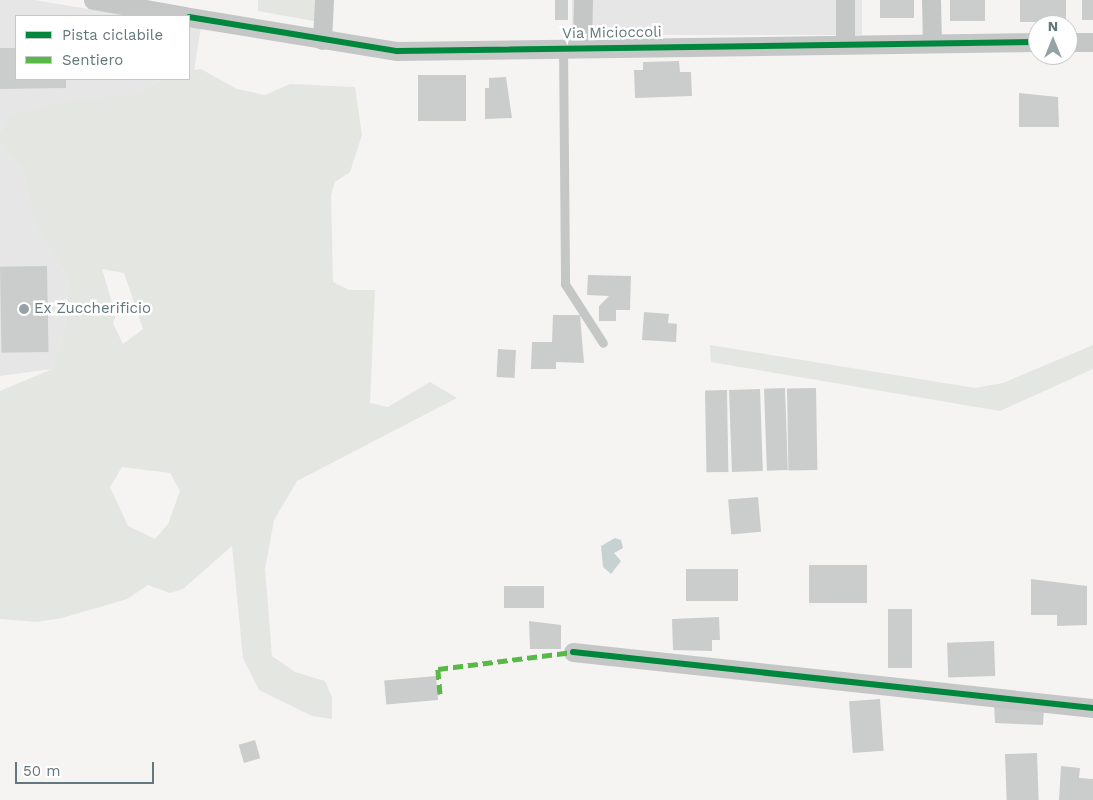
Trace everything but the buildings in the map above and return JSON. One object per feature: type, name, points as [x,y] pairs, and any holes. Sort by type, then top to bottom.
[{"type":"street","name":"Via Micioccoli","points":[[93,0],[181,15]]},
{"type":"street","points":[[322,40],[324,0]]},
{"type":"street","points":[[582,46],[583,0]]},
{"type":"street","points":[[845,0],[845,44]]},
{"type":"street","points":[[931,0],[932,43]]},
{"type":"street","name":"Via Micioccoli","points":[[190,17],[397,51],[563,46],[1028,42]]},
{"type":"street","points":[[1078,42],[1093,42]]},
{"type":"street","points":[[573,652],[1093,708]]},
{"type":"lane","points":[[563,46],[565,284],[603,343]]},
{"type":"shaded area","points":[[0,0],[34,0],[125,15],[15,15],[15,80],[160,80],[136,94],[6,117],[0,132]]},
{"type":"shaded area","points":[[258,0],[320,0],[319,22],[258,11]]},
{"type":"shaded area","points":[[572,0],[862,0],[862,35],[572,35]]},
{"type":"shaded area","points":[[190,26],[201,28],[194,72],[190,72]]},
{"type":"shaded area","points":[[201,69],[237,89],[265,95],[290,84],[355,87],[362,135],[350,172],[335,182],[331,195],[333,282],[349,290],[375,290],[370,403],[388,407],[430,382],[457,398],[297,481],[274,520],[265,569],[272,656],[295,672],[325,681],[332,697],[332,719],[312,716],[259,690],[243,658],[232,546],[183,589],[170,593],[148,585],[127,599],[62,618],[37,622],[0,619],[0,391],[52,369],[65,328],[69,280],[35,225],[22,169],[0,144],[0,132],[6,117],[70,101],[136,94],[160,80],[190,80],[190,71]],"holes":[[[102,269],[124,273],[143,329],[123,344],[113,323],[116,316]],[[122,467],[170,473],[180,491],[168,524],[155,539],[128,526],[110,487]]]},
{"type":"shaded area","name":"Ex Zuccherificio","points":[[0,144],[22,169],[35,225],[69,280],[65,328],[52,369],[0,376]]},
{"type":"shaded area","points":[[710,345],[975,388],[1003,383],[1093,345],[1093,369],[1000,411],[711,362]]},
{"type":"shaded area","points":[[615,538],[621,540],[623,548],[614,553],[621,561],[611,574],[603,567],[601,546]]},
{"type":"marked path","points":[[440,694],[438,669],[573,652]]},
{"type":"cycle path","points":[[190,17],[397,51],[1028,42]]},
{"type":"cycle path","points":[[573,652],[1093,708]]},
{"type":"place","name":"Ex Zuccherificio","points":[[24,309]]}]
